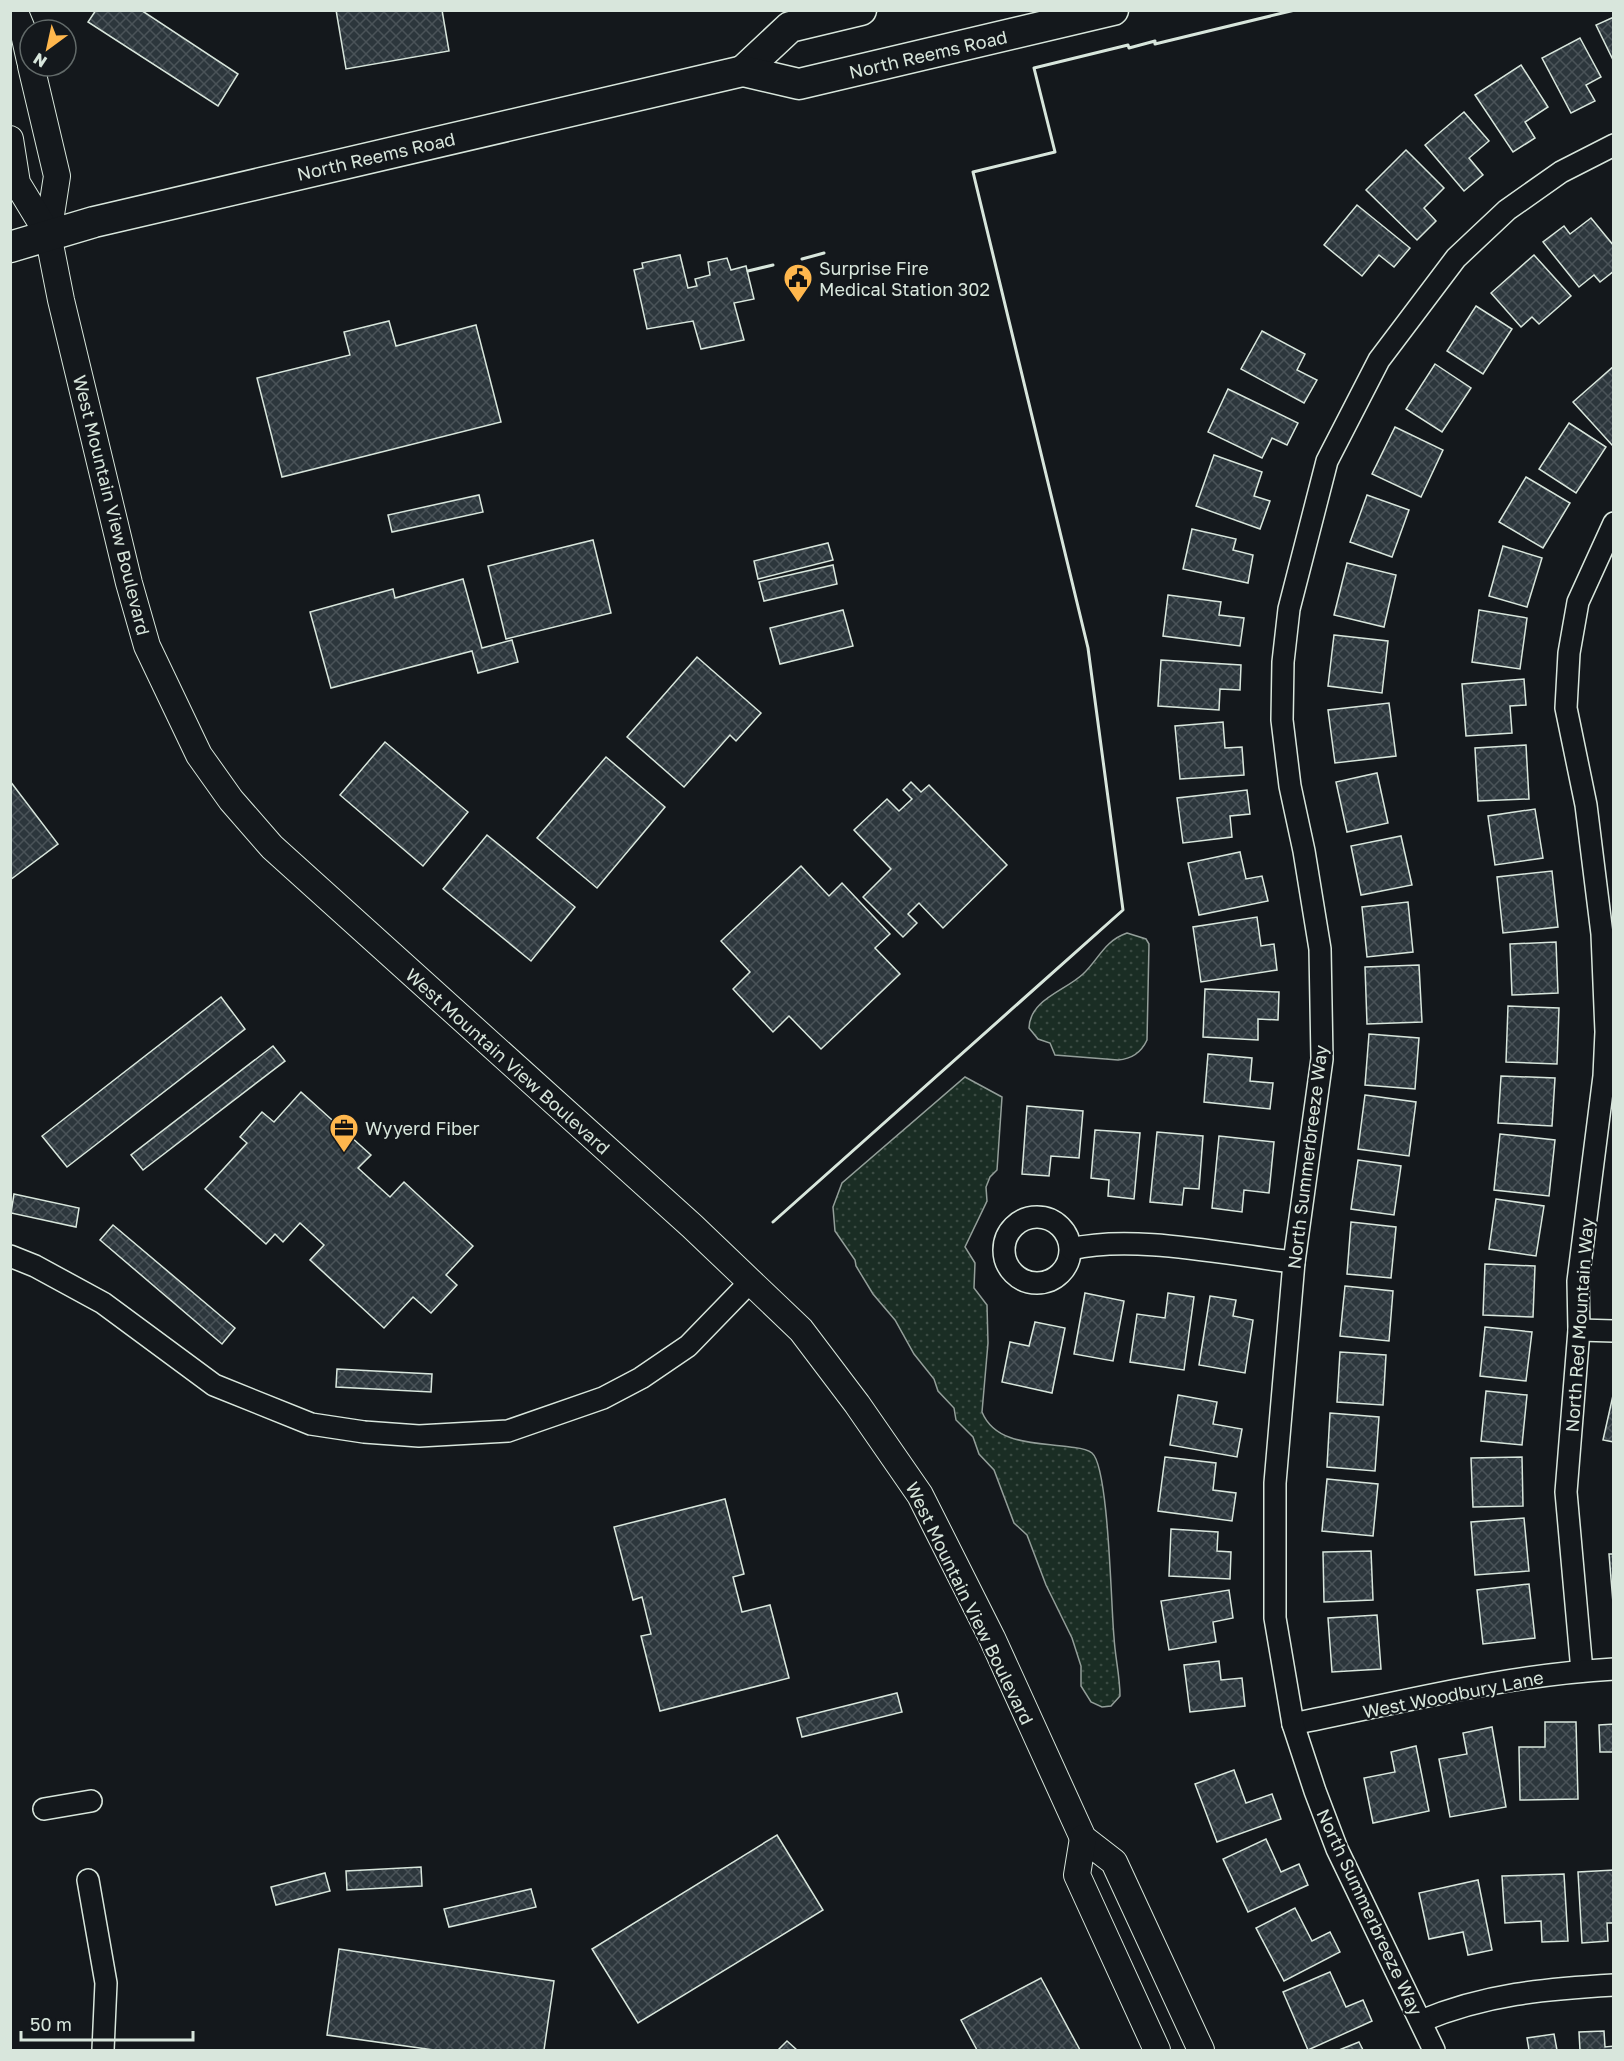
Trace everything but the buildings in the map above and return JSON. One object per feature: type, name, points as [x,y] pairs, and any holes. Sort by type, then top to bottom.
[{"type":"main road","name":"North Reems Road","points":[[743,71],[790,27],[861,10]]},
{"type":"main road","name":"North Reems Road","points":[[10,247],[48,234],[743,71],[799,84],[1113,10]]},
{"type":"street","name":"West Mountain View Boulevard","points":[[34,78],[57,176],[48,234]]},
{"type":"street","name":"West Mountain View Boulevard","points":[[10,139],[17,183],[48,234],[129,583],[147,646],[199,755],[231,801],[289,863],[751,1281],[801,1330],[857,1404],[920,1495],[992,1638],[1083,1838],[1114,1862],[1202,2050]]},
{"type":"street","name":"North Summerbreeze Way","points":[[1434,2050],[1337,1849],[1293,1724],[1275,1618],[1275,1483],[1294,1262],[1322,1059],[1320,950],[1287,764],[1282,720],[1283,662],[1289,609],[1327,461],[1379,360],[1456,258],[1507,210],[1561,172],[1614,145]]},
{"type":"street","name":"North Red Mountain Way","points":[[1582,1671],[1566,1492],[1579,1330],[1578,1281],[1610,1032],[1586,805],[1566,708],[1569,653],[1578,602],[1614,524]]},
{"type":"street","points":[[1071,1249],[1089,1245],[1129,1243],[1294,1262]]},
{"type":"street","points":[[10,1256],[35,1266],[103,1303],[214,1385],[311,1424],[363,1432],[419,1436],[508,1431],[603,1398],[641,1378],[688,1346],[751,1281]]},
{"type":"street","points":[[1579,1330],[1614,1330]]},
{"type":"street","name":"West Woodbury Lane","points":[[1293,1724],[1480,1686],[1582,1671],[1614,1669]]},
{"type":"street","points":[[44,1809],[91,1801]]},
{"type":"street","points":[[1083,1838],[1077,1875],[1157,2050]]},
{"type":"street","points":[[88,1880],[106,1983],[103,2050]]},
{"type":"street","points":[[1421,2021],[1455,2007],[1489,1997],[1528,1991],[1614,1985]]},
{"type":"green space","points":[[1127,933],[1146,939],[1149,944],[1147,1040],[1145,1045],[1135,1055],[1118,1060],[1055,1055],[1050,1043],[1038,1039],[1029,1028],[1035,1010],[1050,996],[1076,980],[1102,951],[1119,936]]},
{"type":"green space","points":[[965,1077],[1002,1097],[997,1170],[990,1177],[986,1187],[987,1201],[965,1247],[975,1263],[974,1288],[987,1305],[988,1343],[982,1412],[997,1431],[1008,1437],[1032,1443],[1084,1449],[1092,1453],[1098,1464],[1106,1510],[1120,1689],[1120,1696],[1111,1706],[1102,1707],[1091,1702],[1081,1686],[1081,1666],[1072,1638],[1046,1585],[1027,1535],[1014,1523],[994,1470],[979,1454],[973,1437],[956,1420],[954,1408],[938,1391],[934,1379],[914,1354],[895,1320],[873,1294],[856,1266],[855,1260],[835,1231],[833,1207],[842,1183]]},
{"type":"wall","points":[[773,1222],[1123,910],[1088,648],[973,172],[1055,152],[1034,68],[1128,45],[1129,48],[1155,41],[1155,44],[1295,10]]},
{"type":"wall","points":[[802,259],[824,253]]},
{"type":"wall","points":[[748,271],[773,265]]},
{"type":"place","name":"Surprise Fire Medical Station 302","points":[[798,304]]},
{"type":"place","name":"Wyyerd Fiber","points":[[344,1154]]}]
